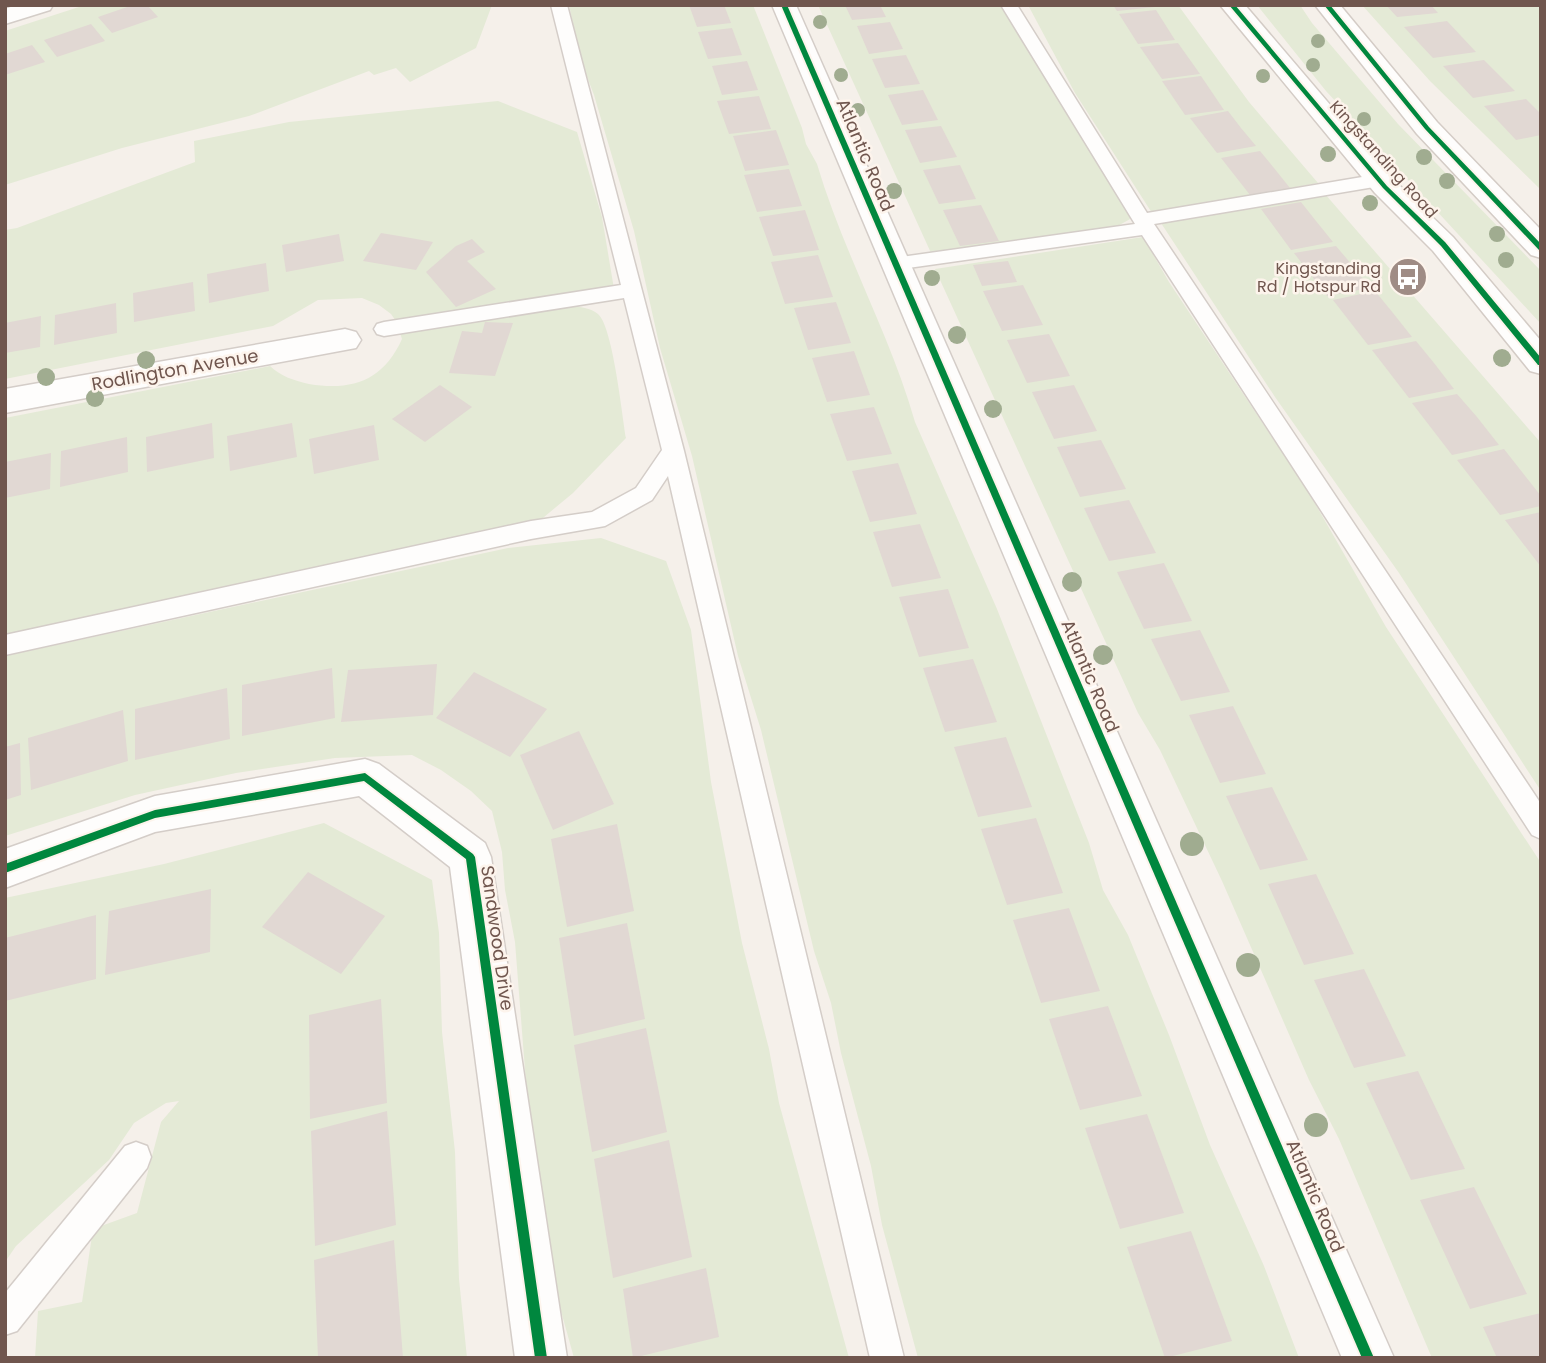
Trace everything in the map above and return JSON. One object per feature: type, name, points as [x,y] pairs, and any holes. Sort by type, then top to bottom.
[{"type":"street","points":[[5,17],[41,5]]},
{"type":"street","name":"Atlantic Road","points":[[784,5],[1368,1358]]},
{"type":"street","name":"Kingstanding Road","points":[[1232,5],[1380,180],[1443,244],[1541,363]]},
{"type":"street","points":[[1327,5],[1427,128],[1541,248]]},
{"type":"street","name":"Rodlington Avenue","points":[[5,401],[345,340]]},
{"type":"street","name":"Sandwood Drive","points":[[5,869],[155,814],[365,777],[470,857],[541,1358]]},
{"type":"lane","points":[[559,5],[673,451],[887,1358]]},
{"type":"lane","points":[[1009,5],[1145,224],[1541,827]]},
{"type":"lane","points":[[894,264],[1145,224],[1380,180]]},
{"type":"lane","points":[[384,329],[633,289]]},
{"type":"lane","points":[[5,645],[531,530],[597,520],[645,494],[673,451]]},
{"type":"lane","points":[[5,1319],[135,1157]]},
{"type":"green space","points":[[85,5],[492,5],[476,48],[410,82],[396,68],[374,75],[369,71],[249,116],[122,148],[5,185],[5,31]]},
{"type":"green space","points":[[569,5],[753,5],[806,144],[817,164],[840,229],[893,357],[915,422],[997,609],[1089,843],[1103,890],[1128,935],[1210,1145],[1264,1266],[1299,1358],[918,1358],[882,1225],[871,1166],[841,1053],[831,1003],[814,951],[761,730],[738,656],[692,456],[660,348],[634,231],[594,95],[581,61]]},
{"type":"green space","points":[[818,5],[1007,5],[1132,218],[1114,228],[931,253]]},
{"type":"green space","points":[[1028,5],[1178,5],[1249,102],[1318,183],[1152,213],[1075,93]]},
{"type":"green space","points":[[1257,5],[1300,5],[1312,23],[1398,124],[1541,271],[1541,324],[1326,91]]},
{"type":"green space","points":[[1362,5],[1541,5],[1541,190],[1430,81]]},
{"type":"green space","points":[[498,101],[577,132],[602,217],[614,289],[398,324],[391,314],[379,305],[362,298],[318,300],[273,326],[5,379],[5,230],[17,228],[195,162],[194,141],[289,122]]},
{"type":"green space","points":[[1325,194],[1541,443],[1541,791],[1399,573],[1275,397],[1161,223]]},
{"type":"green space","points":[[1143,237],[1169,282],[1309,493],[1386,627],[1541,863],[1541,1358],[1432,1358],[1339,1139],[1309,1080],[1222,881],[1160,750],[1138,713],[935,269]]},
{"type":"green space","points":[[572,305],[595,312],[603,322],[612,353],[626,438],[573,493],[538,522],[5,635],[5,418],[270,366],[288,378],[309,384],[352,384],[376,374],[386,365],[402,339],[400,333]]},
{"type":"green space","points":[[601,538],[666,561],[691,630],[711,782],[742,943],[769,1049],[779,1103],[849,1358],[574,1358],[556,1293],[548,1225],[528,1108],[515,942],[505,890],[502,852],[492,811],[471,791],[441,770],[412,755],[335,758],[236,773],[135,795],[5,836],[5,656],[508,548]]},
{"type":"green space","points":[[324,823],[432,880],[439,933],[442,1032],[455,1152],[459,1279],[467,1358],[35,1358],[38,1311],[82,1302],[93,1229],[137,1213],[161,1122],[179,1101],[166,1103],[134,1123],[109,1160],[16,1246],[5,1262],[5,898],[164,864]]},
{"type":"building","points":[[133,5],[147,5],[158,17],[112,33],[98,17]]},
{"type":"building","points":[[689,5],[724,5],[731,23],[697,27]]},
{"type":"building","points":[[845,5],[880,5],[886,17],[852,20]]},
{"type":"building","points":[[1113,5],[1155,5],[1155,7],[1117,11]]},
{"type":"building","points":[[1386,5],[1431,5],[1438,13],[1397,17]]},
{"type":"building","points":[[1156,10],[1175,40],[1138,44],[1119,14]]},
{"type":"building","points":[[1447,21],[1476,52],[1433,58],[1404,27]]},
{"type":"building","points":[[890,22],[903,49],[869,54],[857,26]]},
{"type":"building","points":[[91,24],[105,41],[57,57],[44,40]]},
{"type":"building","points":[[732,28],[742,55],[708,59],[698,32]]},
{"type":"building","points":[[1178,43],[1200,74],[1162,79],[1140,47]]},
{"type":"building","points":[[32,45],[45,62],[5,75],[5,54]]},
{"type":"building","points":[[906,55],[920,84],[885,88],[872,59]]},
{"type":"building","points":[[1484,60],[1515,91],[1473,98],[1443,66]]},
{"type":"building","points":[[747,61],[758,90],[722,95],[712,66]]},
{"type":"building","points":[[1201,76],[1224,110],[1185,115],[1162,81]]},
{"type":"building","points":[[923,90],[938,120],[902,125],[888,95]]},
{"type":"building","points":[[759,96],[771,129],[729,134],[717,101]]},
{"type":"building","points":[[1526,99],[1541,114],[1541,135],[1516,140],[1484,106]]},
{"type":"building","points":[[1228,111],[1256,146],[1217,153],[1190,118]]},
{"type":"building","points":[[941,126],[957,157],[920,163],[905,130]]},
{"type":"building","points":[[776,130],[789,165],[745,171],[733,136]]},
{"type":"building","points":[[1260,151],[1290,188],[1250,195],[1221,158]]},
{"type":"building","points":[[960,165],[976,199],[939,204],[923,170]]},
{"type":"building","points":[[789,169],[802,206],[757,212],[744,175]]},
{"type":"building","points":[[1301,202],[1333,242],[1291,250],[1261,209]]},
{"type":"building","points":[[981,205],[999,241],[960,246],[943,210]]},
{"type":"building","points":[[805,210],[819,250],[773,256],[759,217]]},
{"type":"building","points":[[381,233],[433,242],[416,270],[363,261]]},
{"type":"building","points":[[339,234],[344,261],[286,272],[282,245]]},
{"type":"building","points":[[472,239],[485,252],[467,261],[496,289],[456,307],[426,272],[456,246]]},
{"type":"building","points":[[1336,246],[1370,288],[1327,296],[1294,253]]},
{"type":"building","points":[[818,255],[833,297],[785,304],[771,262]]},
{"type":"building","points":[[1008,261],[1017,282],[982,286],[973,265]]},
{"type":"building","points":[[266,263],[269,291],[209,303],[207,274]]},
{"type":"building","points":[[193,282],[195,311],[134,322],[133,293]]},
{"type":"building","points":[[1023,285],[1043,325],[1002,331],[983,291]]},
{"type":"building","points":[[1375,291],[1412,337],[1368,345],[1333,300]]},
{"type":"building","points":[[836,302],[851,343],[808,350],[794,308]]},
{"type":"building","points":[[116,303],[117,333],[54,345],[55,315]]},
{"type":"building","points":[[41,316],[40,347],[5,353],[5,323]]},
{"type":"building","points":[[485,322],[513,323],[495,376],[449,373],[462,331],[482,333]]},
{"type":"building","points":[[1049,334],[1070,376],[1027,383],[1007,340]]},
{"type":"building","points":[[1416,341],[1454,389],[1409,398],[1372,350]]},
{"type":"building","points":[[854,351],[870,395],[827,402],[812,358]]},
{"type":"building","points":[[440,385],[472,407],[425,442],[392,419]]},
{"type":"building","points":[[1074,385],[1097,431],[1054,439],[1032,392]]},
{"type":"building","points":[[1457,394],[1499,445],[1452,455],[1412,403]]},
{"type":"building","points":[[874,407],[892,454],[847,461],[830,414]]},
{"type":"building","points":[[212,423],[214,458],[147,472],[146,437]]},
{"type":"building","points":[[292,423],[297,457],[230,471],[227,436]]},
{"type":"building","points":[[374,425],[379,460],[314,474],[309,439]]},
{"type":"building","points":[[127,437],[128,472],[60,487],[61,451]]},
{"type":"building","points":[[1101,440],[1126,489],[1080,497],[1057,447]]},
{"type":"building","points":[[1504,449],[1541,496],[1541,506],[1500,515],[1457,460]]},
{"type":"building","points":[[51,453],[50,489],[5,498],[5,462]]},
{"type":"building","points":[[898,463],[917,514],[870,522],[852,471]]},
{"type":"building","points":[[1129,500],[1156,553],[1109,561],[1084,508]]},
{"type":"building","points":[[1541,512],[1541,567],[1505,520]]},
{"type":"building","points":[[920,524],[941,578],[892,587],[873,532]]},
{"type":"building","points":[[1164,563],[1192,621],[1144,629],[1117,572]]},
{"type":"building","points":[[948,589],[969,648],[919,657],[899,597]]},
{"type":"building","points":[[1200,630],[1230,692],[1181,701],[1151,639]]},
{"type":"building","points":[[973,659],[997,722],[945,732],[923,668]]},
{"type":"building","points":[[437,664],[433,715],[341,722],[348,670]]},
{"type":"building","points":[[332,668],[335,718],[242,736],[242,685]]},
{"type":"building","points":[[474,672],[547,709],[510,757],[436,718]]},
{"type":"building","points":[[227,688],[230,739],[135,760],[135,709]]},
{"type":"building","points":[[1233,706],[1266,774],[1220,783],[1189,715]]},
{"type":"building","points":[[123,710],[128,761],[31,790],[28,738]]},
{"type":"building","points":[[579,731],[614,804],[553,830],[520,755]]},
{"type":"building","points":[[1006,737],[1032,807],[978,817],[954,747]]},
{"type":"building","points":[[20,743],[21,795],[5,800],[5,747]]},
{"type":"building","points":[[1272,787],[1308,860],[1260,870],[1226,796]]},
{"type":"building","points":[[1036,818],[1063,893],[1007,905],[981,829]]},
{"type":"building","points":[[617,824],[634,911],[567,927],[551,839]]},
{"type":"building","points":[[308,872],[385,916],[341,974],[262,927]]},
{"type":"building","points":[[1316,874],[1354,954],[1304,965],[1268,884]]},
{"type":"building","points":[[211,889],[210,952],[105,975],[109,911]]},
{"type":"building","points":[[1069,908],[1100,991],[1041,1003],[1013,920]]},
{"type":"building","points":[[96,915],[96,979],[5,1001],[5,938]]},
{"type":"building","points":[[627,923],[645,1019],[574,1036],[559,938]]},
{"type":"building","points":[[1364,969],[1406,1056],[1354,1068],[1314,980]]},
{"type":"building","points":[[381,999],[387,1103],[310,1119],[309,1015]]},
{"type":"building","points":[[1108,1006],[1142,1096],[1080,1110],[1049,1019]]},
{"type":"building","points":[[646,1028],[667,1132],[592,1152],[574,1045]]},
{"type":"building","points":[[1418,1071],[1465,1169],[1411,1180],[1366,1083]]},
{"type":"building","points":[[387,1111],[396,1225],[315,1246],[311,1131]]},
{"type":"building","points":[[1147,1114],[1184,1213],[1120,1229],[1085,1128]]},
{"type":"building","points":[[669,1140],[692,1257],[613,1278],[594,1159]]},
{"type":"building","points":[[1474,1187],[1527,1294],[1470,1309],[1420,1200]]},
{"type":"building","points":[[1191,1231],[1232,1341],[1165,1358],[1127,1247]]},
{"type":"building","points":[[394,1240],[403,1358],[318,1358],[314,1260]]},
{"type":"building","points":[[706,1268],[719,1337],[633,1358],[623,1289]]},
{"type":"building","points":[[1541,1313],[1541,1358],[1497,1358],[1483,1327]]},
{"type":"cycle path","points":[[784,5],[1368,1358]]},
{"type":"cycle path","points":[[1232,5],[1385,187],[1443,244],[1541,363]]},
{"type":"cycle path","points":[[1327,5],[1427,128],[1541,248]]},
{"type":"cycle path","points":[[5,869],[155,814],[365,777],[470,857],[541,1358]]},
{"type":"place","name":"Kingstanding Rd / Hotspur Rd","points":[[1408,277]]}]
